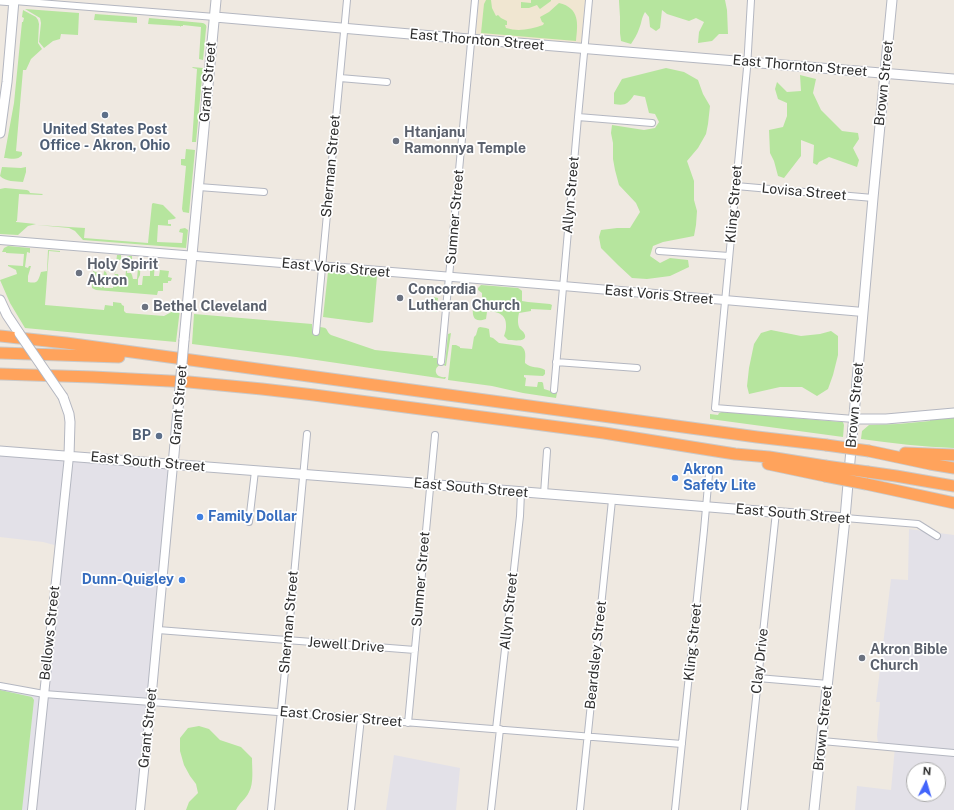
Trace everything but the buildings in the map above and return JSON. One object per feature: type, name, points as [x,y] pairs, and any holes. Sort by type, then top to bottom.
[{"type":"highway","points":[[0,336],[66,343],[757,437],[826,445],[869,451],[954,468]]},
{"type":"highway","points":[[0,353],[173,358]]},
{"type":"highway","points":[[0,374],[92,376],[189,382],[306,394],[604,433],[735,454],[769,457],[825,471],[866,484],[954,503]]},
{"type":"highway","points":[[0,379],[92,376]]},
{"type":"highway","points":[[869,451],[954,455]]},
{"type":"highway","points":[[825,471],[868,472],[954,486]]},
{"type":"highway","points":[[938,499],[954,506]]},
{"type":"main road","name":"East Thornton Street","points":[[0,0],[14,1]]},
{"type":"main road","name":"Grant Street","points":[[173,465],[216,0]]},
{"type":"main road","name":"Brown Street","points":[[814,810],[845,518],[892,0]]},
{"type":"main road","points":[[0,133],[14,1]]},
{"type":"main road","name":"East Thornton Street","points":[[214,17],[472,40],[954,79]]},
{"type":"main road","points":[[0,300],[11,321],[62,397],[69,414],[70,422],[69,456]]},
{"type":"main road","points":[[854,419],[886,419],[954,413]]},
{"type":"main road","name":"East South Street","points":[[0,451],[845,518]]},
{"type":"street","name":"Sherman Street","points":[[316,332],[347,0]]},
{"type":"street","name":"Sumner Street","points":[[441,362],[475,0]]},
{"type":"street","name":"Allyn Street","points":[[554,390],[589,0]]},
{"type":"street","name":"Kling Street","points":[[751,0],[747,62],[715,408],[854,419]]},
{"type":"street","name":"East Thornton Street","points":[[14,1],[214,17]]},
{"type":"street","points":[[340,78],[387,82]]},
{"type":"street","points":[[578,117],[652,122]]},
{"type":"street","name":"Lovisa Street","points":[[736,186],[873,198]]},
{"type":"street","points":[[199,187],[264,192]]},
{"type":"street","name":"East Voris Street","points":[[0,240],[863,312]]},
{"type":"street","points":[[659,251],[729,256]]},
{"type":"street","points":[[556,362],[637,368]]},
{"type":"street","name":"Sherman Street","points":[[271,810],[288,641],[306,434]]},
{"type":"street","name":"Sumner Street","points":[[408,723],[435,435]]},
{"type":"street","points":[[544,494],[547,451]]},
{"type":"street","name":"Bellows Street","points":[[32,810],[69,456]]},
{"type":"street","name":"Grant Street","points":[[140,810],[173,465]]},
{"type":"street","points":[[249,522],[255,471]]},
{"type":"street","name":"Kling Street","points":[[675,810],[709,474]]},
{"type":"street","name":"Allyn Street","points":[[491,810],[521,492]]},
{"type":"street","name":"Beardsley Street","points":[[580,810],[612,500]]},
{"type":"street","name":"Clay Drive","points":[[744,810],[776,512]]},
{"type":"street","name":"East South Street","points":[[845,518],[918,524],[937,536]]},
{"type":"street","name":"Jewell Drive","points":[[158,630],[415,650]]},
{"type":"street","points":[[758,678],[828,684]]},
{"type":"street","name":"East Crosier Street","points":[[0,686],[44,694],[682,744]]},
{"type":"street","points":[[351,810],[361,718]]},
{"type":"street","points":[[822,741],[954,753]]},
{"type":"shaded area","points":[[479,0],[585,0],[581,43],[477,35]]},
{"type":"shaded area","points":[[0,452],[172,466],[151,700],[45,693],[58,546],[43,542],[0,537]]},
{"type":"shaded area","points":[[909,529],[954,535],[954,750],[878,743],[877,736],[880,702],[876,702],[891,579],[908,580]]},
{"type":"shaded area","points":[[0,686],[16,690],[151,702],[140,810],[0,810]]},
{"type":"shaded area","points":[[895,747],[954,753],[954,810],[855,810],[857,786],[891,790]]},
{"type":"shaded area","points":[[394,755],[460,768],[456,810],[386,810]]},
{"type":"green space","points":[[486,0],[491,0],[492,8],[496,16],[498,15],[507,21],[507,25],[505,25],[506,28],[516,30],[529,29],[543,25],[544,23],[540,17],[549,12],[559,3],[566,5],[571,9],[576,18],[576,41],[481,33],[484,4]]},
{"type":"green space","points":[[531,0],[551,1],[540,9],[537,5],[529,8],[521,8],[521,2],[531,3]]},
{"type":"green space","points":[[619,0],[725,0],[728,34],[719,34],[712,41],[698,43],[699,32],[704,22],[696,18],[689,21],[667,14],[662,10],[660,28],[656,31],[650,27],[649,17],[645,12],[640,27],[631,44],[621,41]]},
{"type":"green space","points":[[25,9],[79,13],[78,35],[61,34],[60,39],[53,41],[44,48],[39,42],[41,23],[40,18]]},
{"type":"green space","points":[[23,10],[36,17],[38,20],[38,43],[42,49],[31,59],[26,70],[23,70],[16,151],[22,152],[22,155],[16,159],[4,158],[14,103],[22,22],[24,18],[22,17]]},
{"type":"green space","points":[[95,14],[137,17],[137,23],[94,20]]},
{"type":"green space","points":[[149,18],[205,24],[203,60],[199,59],[201,27],[148,24]]},
{"type":"green space","points":[[192,67],[203,68],[196,142],[192,142],[197,69]]},
{"type":"green space","points":[[666,68],[684,72],[698,80],[703,94],[710,106],[706,134],[698,148],[687,161],[694,181],[694,200],[697,211],[696,225],[694,236],[663,242],[653,246],[650,256],[660,263],[670,258],[688,260],[689,267],[670,276],[647,279],[632,278],[601,248],[599,237],[601,230],[630,228],[640,212],[636,203],[619,185],[613,159],[613,143],[611,133],[612,125],[644,130],[655,128],[659,122],[655,114],[649,113],[645,97],[634,95],[626,104],[618,105],[614,104],[614,93],[622,79]]},
{"type":"green space","points":[[800,75],[816,79],[813,93],[821,110],[842,131],[858,133],[859,139],[853,148],[859,160],[857,167],[829,157],[819,162],[817,165],[813,163],[814,145],[801,140],[801,156],[784,178],[778,176],[770,153],[769,130],[783,127],[787,116],[787,103],[778,99],[775,89],[777,82],[787,92],[801,91]]},
{"type":"green space","points":[[186,149],[195,150],[189,213],[183,212],[182,209],[186,166],[181,165],[181,159],[185,159]]},
{"type":"green space","points":[[2,167],[26,167],[23,182],[11,181],[2,178],[0,176]]},
{"type":"green space","points":[[0,189],[27,190],[30,193],[43,194],[19,194],[16,222],[36,224],[28,226],[18,235],[0,234]]},
{"type":"green space","points":[[153,203],[163,205],[176,218],[168,220],[168,224],[171,224],[171,226],[158,225],[157,242],[182,243],[183,233],[179,232],[180,229],[185,228],[188,230],[186,248],[83,240],[75,231],[69,228],[37,225],[85,228],[84,238],[148,243]]},
{"type":"green space","points":[[8,246],[30,248],[30,253],[27,252],[25,267],[28,268],[31,266],[28,282],[31,283],[37,281],[41,272],[47,271],[48,250],[60,251],[49,251],[45,305],[104,310],[105,305],[113,306],[113,302],[121,303],[124,306],[124,311],[126,313],[164,316],[177,309],[180,309],[176,342],[25,328],[10,303],[0,280],[17,274],[16,270],[8,265],[23,266],[24,254],[2,252],[4,248]]},
{"type":"green space","points":[[117,255],[121,255],[121,260],[117,260],[115,274],[118,274],[120,283],[125,283],[127,256],[132,256],[132,261],[128,261],[127,273],[131,273],[133,279],[137,279],[139,257],[141,257],[138,285],[142,285],[143,276],[150,276],[150,258],[156,258],[154,276],[159,276],[160,270],[169,271],[168,277],[172,278],[171,281],[168,281],[168,283],[163,283],[163,291],[158,291],[157,295],[96,290],[92,288],[93,271],[98,273],[98,275],[94,279],[93,285],[102,288],[104,271],[107,275],[104,279],[104,288],[113,288]]},
{"type":"green space","points":[[328,272],[377,276],[373,322],[369,323],[323,317]]},
{"type":"green space","points":[[481,285],[518,288],[522,291],[522,301],[550,304],[552,305],[551,310],[531,309],[531,311],[519,313],[518,325],[523,331],[525,338],[523,340],[508,340],[504,336],[506,323],[502,315],[489,311],[487,312],[486,319],[476,320],[473,314],[473,307],[480,306],[482,293],[478,290],[478,288]]},
{"type":"green space","points":[[434,297],[438,298],[437,312],[416,309],[417,301],[431,301]]},
{"type":"green space","points":[[194,314],[312,324],[312,332],[319,333],[320,327],[323,327],[331,335],[375,350],[433,356],[433,358],[437,358],[437,363],[445,364],[448,334],[451,333],[446,366],[439,366],[436,370],[438,375],[441,377],[446,377],[445,379],[296,357],[192,344]]},
{"type":"green space","points":[[478,328],[489,329],[490,337],[499,343],[521,346],[524,350],[525,363],[527,365],[545,370],[545,374],[543,376],[524,375],[526,378],[525,386],[537,387],[538,382],[542,382],[544,389],[557,393],[556,398],[492,386],[448,380],[452,345],[456,345],[460,348],[472,349],[474,337]]},
{"type":"green space","points":[[771,330],[801,336],[831,331],[838,336],[838,355],[828,389],[817,396],[802,387],[780,387],[749,394],[747,386],[754,344],[761,333]]},
{"type":"green space","points":[[722,412],[843,422],[843,437],[710,419],[710,414],[718,415]]},
{"type":"green space","points":[[954,418],[954,448],[919,446],[861,439],[862,431],[869,425],[898,424],[930,421],[930,419]]},
{"type":"green space","points":[[0,690],[32,697],[34,700],[22,810],[0,810]]},
{"type":"green space","points":[[199,726],[209,729],[220,740],[241,747],[252,758],[251,788],[236,810],[186,810],[189,802],[198,793],[196,784],[184,765],[180,751],[180,738],[188,728]]},
{"type":"place","name":"United States Post Office - Akron, Ohio","points":[[105,115]]},
{"type":"place","name":"Htanjanu Ramonnya Temple","points":[[396,141]]},
{"type":"place","name":"Holy Spirit Akron","points":[[79,273]]},
{"type":"place","name":"Concordia Lutheran Church","points":[[400,298]]},
{"type":"place","name":"Bethel Cleveland","points":[[145,307]]},
{"type":"place","name":"BP","points":[[159,436]]},
{"type":"place","name":"Akron Safety Lite","points":[[675,478]]},
{"type":"place","name":"Family Dollar","points":[[200,517]]},
{"type":"place","name":"Dunn-Quigley","points":[[182,580]]},
{"type":"place","name":"Akron Bible Church","points":[[862,658]]}]
